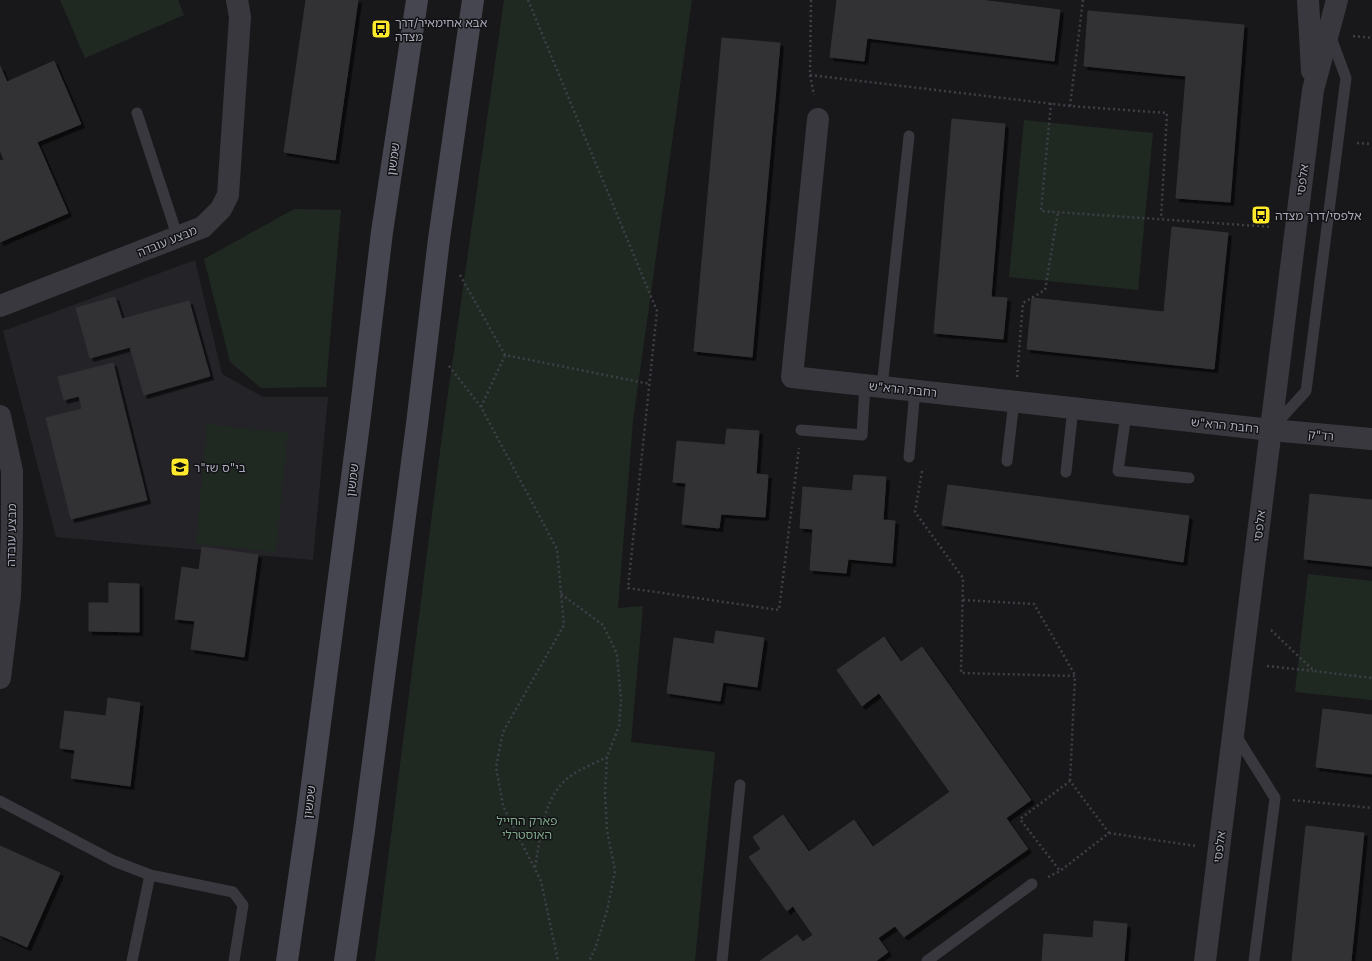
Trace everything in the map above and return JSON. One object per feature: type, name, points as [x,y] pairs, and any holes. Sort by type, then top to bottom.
[{"type":"main road","name":"שמשון","points":[[287,961],[308,816],[359,424],[382,232],[416,0]]},
{"type":"main road","points":[[345,961],[366,816],[428,339],[440,232],[473,0]]},
{"type":"street","name":"מבצע עובדה","points":[[0,306],[178,238],[203,227],[221,209],[228,195],[240,17],[237,0]]},
{"type":"street","name":"אלפסי","points":[[1308,0],[1313,90]]},
{"type":"street","name":"אלפסי","points":[[1205,961],[1313,90],[1337,0]]},
{"type":"street","name":"רחבת הרא\"ש","points":[[818,119],[792,377],[1271,430]]},
{"type":"street","name":"מבצע עובדה","points":[[0,417],[12,470],[12,529],[10,596],[0,678]]},
{"type":"street","name":"רד\"ק","points":[[1271,430],[1372,440]]},
{"type":"lane","points":[[1271,430],[1306,391],[1346,78],[1328,33]]},
{"type":"lane","points":[[137,113],[178,238]]},
{"type":"lane","points":[[801,430],[862,435],[874,386],[909,136]]},
{"type":"lane","points":[[909,457],[915,390]]},
{"type":"lane","points":[[1007,462],[1014,401]]},
{"type":"lane","points":[[1066,472],[1072,408]]},
{"type":"lane","points":[[1126,414],[1118,471],[1189,478]]},
{"type":"lane","points":[[1234,731],[1275,798],[1254,961]]},
{"type":"lane","points":[[722,961],[740,785]]},
{"type":"lane","points":[[0,801],[114,861],[150,875],[233,892],[243,905],[234,961]]},
{"type":"lane","points":[[132,961],[150,875]]},
{"type":"lane","points":[[927,961],[1032,884]]},
{"type":"path","points":[[528,0],[657,311],[628,588],[779,610],[801,430]]},
{"type":"path","points":[[811,0],[810,75],[818,119]]},
{"type":"path","points":[[1070,106],[1083,0]]},
{"type":"path","points":[[810,75],[1070,106],[1167,114],[1161,219]]},
{"type":"path","points":[[1051,103],[1041,211],[1296,229]]},
{"type":"path","points":[[1014,401],[1023,303],[1045,290],[1058,212]]},
{"type":"path","points":[[459,274],[505,356],[650,384]]},
{"type":"path","points":[[428,339],[481,407],[557,549],[564,625],[503,732],[496,767],[503,806],[541,881],[558,961]]},
{"type":"path","points":[[481,407],[505,356]]},
{"type":"path","points":[[923,467],[915,512],[963,578],[961,673],[1075,676]]},
{"type":"path","points":[[561,594],[604,625],[617,654],[621,700],[619,726],[607,757],[607,830],[615,871],[607,911],[595,949],[589,961]]},
{"type":"path","points":[[963,600],[1034,604],[1075,676],[1070,781],[1109,833],[1219,849]]},
{"type":"path","points":[[1249,609],[1314,671]]},
{"type":"path","points":[[1242,664],[1372,678]]},
{"type":"path","points":[[534,868],[547,808],[557,789],[570,776],[607,757]]},
{"type":"path","points":[[1070,781],[1020,819],[1060,872],[1109,833]]},
{"type":"path","points":[[1275,798],[1372,808]]},
{"type":"shaded area","name":"בי\"ס שז\"ר","points":[[195,260],[222,374],[263,397],[328,397],[313,560],[56,537],[3,331]]},
{"type":"green space","points":[[60,0],[178,0],[184,15],[85,58]]},
{"type":"green space","name":"פארק החייל האוסטרלי","points":[[504,0],[692,0],[633,421],[618,608],[643,606],[631,742],[715,752],[695,961],[375,961],[443,428]]},
{"type":"green space","points":[[1024,120],[1153,133],[1138,290],[1009,277]]},
{"type":"green space","points":[[294,209],[341,210],[326,387],[261,388],[230,362],[204,259]]},
{"type":"green space","points":[[207,424],[288,433],[276,552],[196,544]]},
{"type":"green space","points":[[1308,574],[1372,581],[1372,700],[1295,692]]},
{"type":"building","points":[[306,0],[358,0],[335,160],[284,152]]},
{"type":"building","points":[[837,0],[981,0],[1060,10],[1054,61],[867,38],[864,61],[830,57]]},
{"type":"building","points":[[1088,11],[1244,25],[1230,202],[1176,198],[1186,76],[1084,66]]},
{"type":"building","points":[[722,38],[780,43],[752,357],[694,351]]},
{"type":"building","points":[[54,61],[81,124],[37,142],[68,213],[0,242],[0,161],[4,160],[0,150],[0,66],[7,82]]},
{"type":"building","points":[[952,119],[1005,124],[991,297],[1007,298],[1003,339],[934,333]]},
{"type":"building","points":[[1172,227],[1228,233],[1214,369],[1027,349],[1032,298],[1164,312]]},
{"type":"building","points":[[115,297],[122,319],[189,301],[210,376],[144,395],[130,347],[90,358],[76,308]]},
{"type":"building","points":[[113,363],[147,500],[71,519],[46,418],[82,409],[79,396],[64,400],[58,377]]},
{"type":"building","points":[[727,429],[759,431],[756,474],[768,475],[765,517],[721,514],[719,528],[682,524],[686,483],[673,482],[677,441],[725,445]]},
{"type":"building","points":[[854,475],[886,477],[883,520],[895,521],[892,563],[848,559],[846,573],[810,570],[813,529],[800,528],[803,487],[852,491]]},
{"type":"building","points":[[948,485],[1189,516],[1183,562],[942,525]]},
{"type":"building","points":[[1310,494],[1372,500],[1372,566],[1304,559]]},
{"type":"building","points":[[202,547],[258,555],[244,657],[191,649],[195,621],[175,619],[182,567],[199,570]]},
{"type":"building","points":[[109,583],[139,584],[139,632],[89,631],[89,603],[109,603]]},
{"type":"building","points":[[716,631],[764,638],[757,687],[723,682],[720,701],[667,693],[674,638],[714,644]]},
{"type":"building","points":[[884,637],[901,662],[922,647],[1031,800],[1006,818],[1028,849],[904,937],[895,926],[878,938],[888,952],[876,961],[760,961],[797,935],[803,942],[813,935],[793,906],[787,911],[749,857],[761,849],[753,837],[783,815],[809,852],[854,820],[873,847],[950,792],[879,693],[862,706],[837,670]]},
{"type":"building","points":[[108,698],[140,703],[130,786],[71,778],[75,750],[60,748],[65,711],[106,716]]},
{"type":"building","points":[[1323,709],[1372,715],[1372,774],[1316,767]]},
{"type":"building","points":[[1306,826],[1364,833],[1351,961],[1292,961]]},
{"type":"building","points":[[0,846],[60,873],[27,947],[0,935]]},
{"type":"building","points":[[1094,921],[1127,924],[1124,961],[1042,961],[1044,934],[1093,938]]},
{"type":"place","name":"אבא אחימאיר/דרך מצדה","points":[[381,29]]},
{"type":"place","name":"אלפסי/דרך מצדה","points":[[1261,215]]},
{"type":"place","name":"בי\"ס שז\"ר","points":[[180,467]]}]
